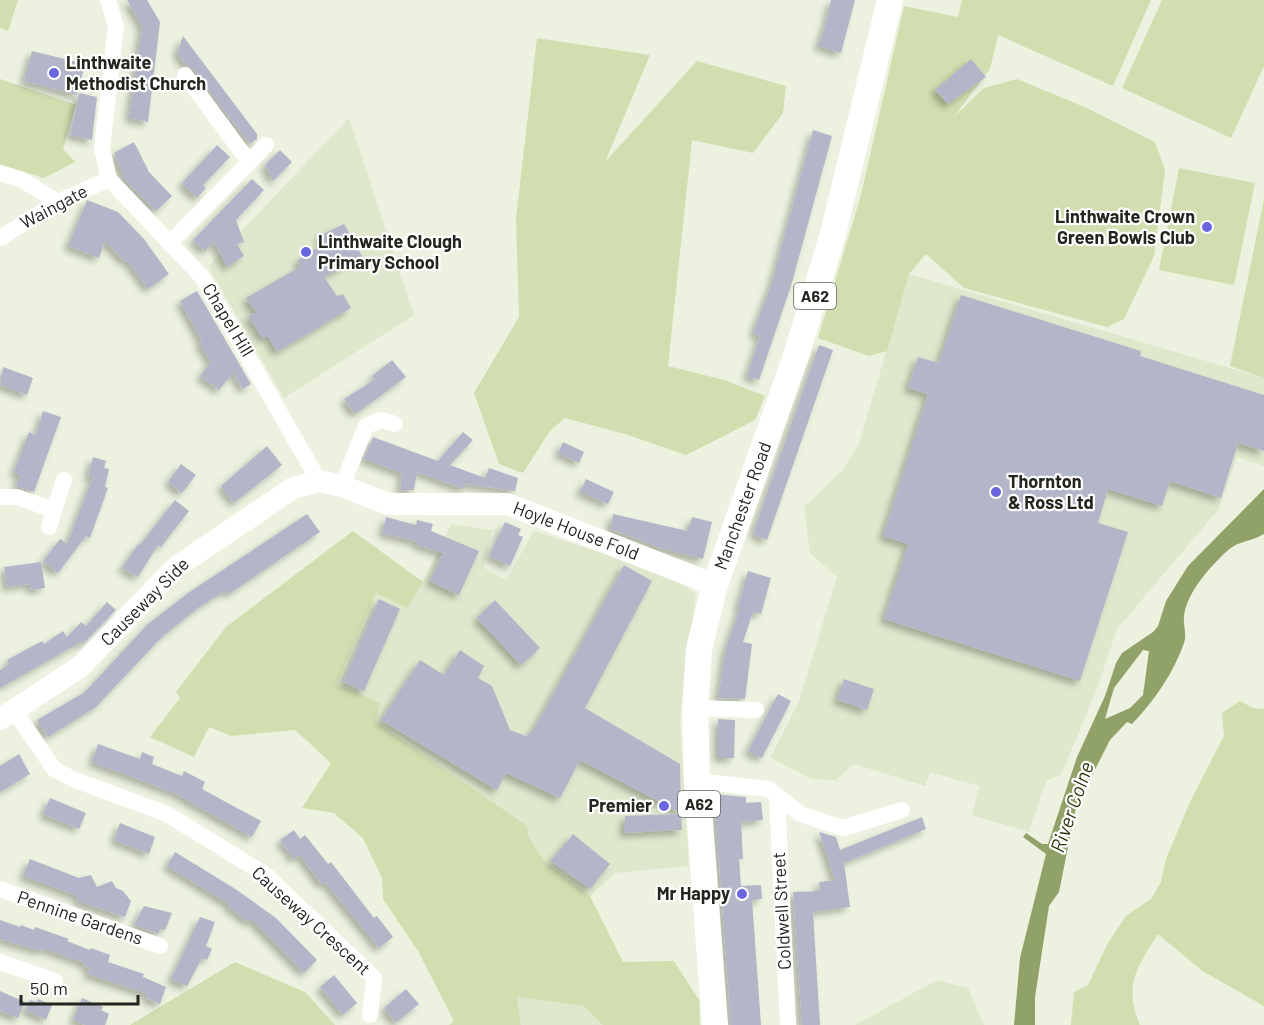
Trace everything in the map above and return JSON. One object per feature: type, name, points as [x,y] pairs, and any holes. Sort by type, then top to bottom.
[{"type":"main road","name":"Manchester Road","points":[[715,1025],[697,781],[695,708],[699,649],[715,585],[796,356],[827,256],[890,0]]},
{"type":"street","points":[[108,0],[116,27],[102,148],[109,179]]},
{"type":"street","points":[[184,75],[249,162]]},
{"type":"street","points":[[170,243],[266,145]]},
{"type":"street","points":[[0,174],[22,180],[58,202]]},
{"type":"street","name":"Waingate","points":[[0,238],[58,202],[109,179]]},
{"type":"street","name":"Chapel Hill","points":[[109,179],[202,277],[319,481]]},
{"type":"street","points":[[342,486],[366,426],[381,420],[395,424]]},
{"type":"street","points":[[48,527],[64,480]]},
{"type":"street","name":"Hoyle House Fold","points":[[293,488],[319,481],[342,486],[388,504],[507,504],[715,585]]},
{"type":"street","name":"Causeway Side","points":[[7,714],[80,667],[175,568],[293,488]]},
{"type":"street","points":[[1,500],[17,497],[54,510]]},
{"type":"street","points":[[695,708],[756,710]]},
{"type":"street","name":"Causeway Crescent","points":[[7,714],[54,769],[75,780],[167,814],[266,875],[374,978],[370,1015]]},
{"type":"street","points":[[697,781],[769,789],[800,814],[843,828],[902,810]]},
{"type":"street","name":"Coldwell Street","points":[[777,797],[788,1025]]},
{"type":"street","name":"Pennine Gardens","points":[[0,890],[160,946]]},
{"type":"street","points":[[0,962],[55,981]]},
{"type":"shaded area","points":[[0,0],[18,0],[8,31],[0,28]]},
{"type":"shaded area","points":[[962,0],[1151,0],[1113,86],[998,35],[990,69],[954,117],[984,88],[1017,79],[1089,109],[1155,142],[1165,170],[1154,256],[1124,319],[1107,327],[964,288],[926,254],[909,274],[887,351],[869,356],[818,338],[861,195],[904,6],[958,17]]},
{"type":"shaded area","points":[[1162,0],[1264,0],[1264,66],[1231,138],[1122,88]]},
{"type":"shaded area","points":[[537,38],[650,55],[605,162],[697,61],[786,86],[783,113],[753,153],[692,140],[668,366],[724,380],[765,396],[755,420],[686,455],[625,434],[565,418],[550,431],[523,473],[499,464],[474,393],[519,317],[516,218]]},
{"type":"shaded area","points":[[0,79],[76,105],[63,149],[75,162],[44,178],[0,164]]},
{"type":"shaded area","name":"Linthwaite Clough Primary School","points":[[349,118],[414,315],[284,398],[208,266]]},
{"type":"shaded area","name":"Linthwaite Crown Green Bowls Club","points":[[1179,168],[1255,183],[1234,285],[1159,270]]},
{"type":"shaded area","points":[[1264,199],[1264,378],[1230,366]]},
{"type":"shaded area","points":[[909,274],[1264,378],[1264,466],[1237,457],[1218,510],[1117,629],[1097,689],[1061,775],[1046,781],[1029,832],[972,815],[979,786],[930,772],[925,786],[854,764],[836,780],[812,779],[770,758],[799,701],[837,577],[810,553],[804,507],[843,470],[859,444]]},
{"type":"shaded area","points":[[451,524],[492,530],[484,568],[506,580],[534,531],[624,560],[680,583],[696,594],[680,721],[689,866],[615,873],[590,896],[544,861],[528,836],[526,826],[376,722],[337,684],[376,593],[407,608],[423,582]]},
{"type":"shaded area","points":[[353,531],[423,582],[407,608],[376,593],[337,684],[380,703],[376,722],[527,826],[528,836],[544,861],[590,896],[623,962],[674,961],[699,1000],[700,1025],[603,1025],[584,1006],[517,997],[521,1025],[449,1025],[454,1021],[418,951],[383,899],[382,878],[363,838],[334,813],[302,808],[331,763],[295,730],[231,736],[209,727],[194,757],[150,737],[180,698],[176,692],[226,627]]},
{"type":"shaded area","points":[[1240,701],[1253,708],[1264,709],[1264,1006],[1201,970],[1158,934],[1135,977],[1133,999],[1140,1025],[1071,1025],[1074,992],[1088,985],[1108,943],[1126,916],[1151,899],[1161,882],[1166,859],[1190,802],[1224,736],[1222,713]]},
{"type":"shaded area","points":[[235,962],[305,992],[335,1025],[130,1025]]},
{"type":"shaded area","points":[[937,980],[968,988],[984,1025],[855,1025]]},
{"type":"shaded area","points":[[517,997],[584,1006],[603,1025],[521,1025]]},
{"type":"water","name":"River Colne","points":[[1264,489],[1264,534],[1232,547],[1200,580],[1186,607],[1185,640],[1169,676],[1132,724],[1127,722],[1110,740],[1076,807],[1059,892],[1049,906],[1035,997],[1035,1025],[1014,1025],[1020,958],[1046,854],[1023,837],[1026,833],[1042,844],[1048,844],[1077,757],[1105,696],[1116,663],[1122,653],[1153,632],[1158,626],[1166,601],[1188,566]],"holes":[[[1143,650],[1149,651],[1143,695],[1130,708],[1105,719],[1114,688]]]},
{"type":"building","points":[[127,0],[147,0],[160,22],[148,122],[129,118],[142,26]]},
{"type":"building","points":[[831,0],[855,0],[841,53],[818,46]]},
{"type":"building","points":[[183,36],[257,134],[257,139],[250,144],[193,69],[186,65],[177,53]]},
{"type":"building","name":"Linthwaite Methodist Church","points":[[32,51],[85,64],[77,95],[24,81]]},
{"type":"building","points":[[971,59],[986,77],[948,104],[935,90]]},
{"type":"building","points":[[79,93],[97,97],[92,140],[70,135]]},
{"type":"building","points":[[813,130],[832,136],[791,286],[759,380],[747,376],[760,336],[753,333],[772,282]]},
{"type":"building","points":[[134,142],[149,172],[172,196],[156,211],[126,181],[114,153]]},
{"type":"building","points":[[217,145],[230,157],[203,185],[206,188],[197,198],[182,183]]},
{"type":"building","points":[[280,150],[292,162],[273,181],[265,165]]},
{"type":"building","points":[[252,179],[264,190],[236,220],[244,242],[237,244],[244,256],[227,267],[214,242],[205,251],[193,240]]},
{"type":"building","points":[[87,200],[118,212],[144,239],[169,274],[148,289],[127,260],[125,262],[105,241],[99,258],[68,246]]},
{"type":"building","points":[[344,224],[362,256],[324,277],[337,296],[343,294],[351,308],[277,352],[268,336],[262,338],[248,315],[257,313],[246,298],[300,267],[298,260],[323,244],[319,236]]},
{"type":"building","points":[[197,291],[251,384],[243,389],[233,373],[219,390],[200,376],[211,362],[199,343],[202,341],[180,301]]},
{"type":"building","name":"Thornton & Ross Ltd","points":[[961,295],[1141,351],[1140,356],[1264,395],[1264,451],[1238,443],[1221,498],[1170,481],[1162,506],[1108,489],[1098,523],[1128,532],[1080,681],[884,619],[908,544],[883,536],[928,394],[908,388],[918,357],[939,363]]},
{"type":"building","points":[[819,345],[833,350],[767,540],[754,535],[756,525]]},
{"type":"building","points":[[392,360],[406,377],[358,412],[353,412],[344,399],[374,380],[372,376]]},
{"type":"building","points":[[3,367],[33,378],[27,395],[0,385]]},
{"type":"building","points":[[43,411],[61,417],[34,492],[16,486],[20,475],[14,472],[29,432],[36,435]]},
{"type":"building","points":[[463,432],[473,440],[450,465],[485,478],[489,468],[518,478],[515,491],[466,484],[464,489],[417,472],[414,490],[400,490],[402,473],[364,459],[373,437],[438,461]]},
{"type":"building","points":[[563,442],[584,452],[579,463],[558,453]]},
{"type":"building","points":[[267,446],[282,465],[234,503],[221,486]]},
{"type":"building","points":[[93,457],[106,461],[104,468],[109,469],[105,487],[108,488],[90,538],[86,536],[58,573],[43,561],[60,539],[67,544],[93,477],[88,476]]},
{"type":"building","points":[[181,464],[196,475],[182,493],[168,482]]},
{"type":"building","points":[[586,479],[614,492],[608,504],[580,492]]},
{"type":"building","points":[[175,500],[189,511],[161,547],[158,545],[138,577],[122,568],[138,544],[140,545]]},
{"type":"building","points":[[307,514],[320,532],[229,594],[226,590],[198,608],[162,637],[96,707],[48,737],[37,720],[85,692],[148,624],[188,593]]},
{"type":"building","points":[[613,514],[688,531],[692,517],[712,522],[703,559],[656,547],[610,529]]},
{"type":"building","points":[[386,517],[416,525],[417,520],[433,524],[431,531],[479,551],[459,595],[430,581],[443,553],[417,545],[418,542],[382,533]]},
{"type":"building","points":[[505,522],[521,529],[518,535],[523,537],[510,566],[489,556]]},
{"type":"building","points":[[41,562],[45,588],[31,590],[30,584],[7,587],[4,567]]},
{"type":"building","points":[[624,565],[652,581],[585,708],[680,764],[681,813],[580,760],[560,798],[506,773],[497,790],[381,720],[420,660],[444,675],[460,650],[484,666],[478,678],[492,686],[510,730],[526,736],[534,729]]},
{"type":"building","points":[[748,571],[771,578],[761,614],[753,612],[743,642],[752,644],[745,699],[718,698],[726,648],[740,608],[738,607]]},
{"type":"building","points":[[379,599],[400,609],[364,691],[343,682]]},
{"type":"building","points":[[495,600],[540,648],[521,665],[477,618]]},
{"type":"building","points":[[107,602],[116,610],[83,644],[81,642],[0,688],[0,670],[9,664],[7,660],[42,641],[44,644],[63,631],[67,637],[81,622],[86,626]]},
{"type":"building","points":[[844,679],[874,689],[867,710],[837,700]]},
{"type":"building","points":[[778,694],[791,701],[762,758],[748,751]]},
{"type":"building","points":[[718,719],[735,720],[734,758],[718,758]]},
{"type":"building","points":[[98,744],[140,759],[142,752],[154,757],[152,764],[182,776],[184,771],[205,782],[202,789],[261,821],[252,837],[175,793],[92,762]]},
{"type":"building","points":[[19,754],[30,774],[0,792],[0,766]]},
{"type":"building","points":[[714,794],[746,797],[746,803],[761,802],[763,820],[741,822],[743,859],[739,859],[741,886],[761,885],[762,899],[752,900],[761,1025],[731,1025]]},
{"type":"building","points":[[50,798],[86,813],[79,829],[43,814]]},
{"type":"building","points":[[681,814],[682,830],[624,833],[625,816]]},
{"type":"building","points":[[922,817],[926,829],[844,863],[850,907],[813,912],[820,1025],[802,1025],[793,892],[820,891],[819,882],[835,880],[819,832],[836,837],[840,850]]},
{"type":"building","points":[[120,823],[155,837],[149,854],[114,840]]},
{"type":"building","points":[[294,830],[300,839],[305,835],[328,864],[331,862],[374,918],[377,916],[393,937],[379,948],[325,882],[321,884],[300,855],[294,859],[280,840]]},
{"type":"building","points":[[573,834],[610,864],[590,889],[551,861]]},
{"type":"building","points":[[175,852],[237,890],[276,918],[317,960],[304,973],[251,919],[248,922],[228,906],[229,904],[167,866]]},
{"type":"building","points":[[30,859],[79,878],[91,875],[97,887],[112,881],[116,888],[123,891],[131,901],[125,917],[77,901],[79,897],[23,876]]},
{"type":"building","points":[[144,906],[172,913],[165,930],[160,929],[158,934],[134,925]]},
{"type":"building","points":[[200,917],[215,922],[206,946],[212,949],[207,960],[202,958],[187,986],[171,979]]},
{"type":"building","points":[[0,920],[34,930],[35,927],[69,939],[67,941],[90,950],[91,948],[110,955],[108,962],[144,974],[143,977],[166,987],[160,1004],[146,998],[148,994],[87,974],[90,968],[84,966],[85,963],[42,948],[41,951],[0,939]]},
{"type":"building","points":[[334,975],[357,1003],[343,1015],[320,987]]},
{"type":"building","points":[[406,989],[419,1004],[396,1023],[384,1008]]},
{"type":"building","points":[[0,991],[25,1002],[18,1018],[0,1011]]},
{"type":"building","points":[[82,998],[103,1007],[101,1010],[109,1014],[105,1025],[85,1025],[73,1020]]},
{"type":"building","points":[[38,999],[52,1005],[46,1020],[25,1010],[30,1000],[37,1002]]},
{"type":"place","name":"Linthwaite Methodist Church","points":[[54,73]]},
{"type":"place","name":"Linthwaite Crown Green Bowls Club","points":[[1207,227]]},
{"type":"place","name":"Linthwaite Clough Primary School","points":[[306,252]]},
{"type":"place","name":"Thornton & Ross Ltd","points":[[996,492]]},
{"type":"place","name":"Premier","points":[[664,806]]},
{"type":"place","name":"Mr Happy","points":[[742,894]]}]
